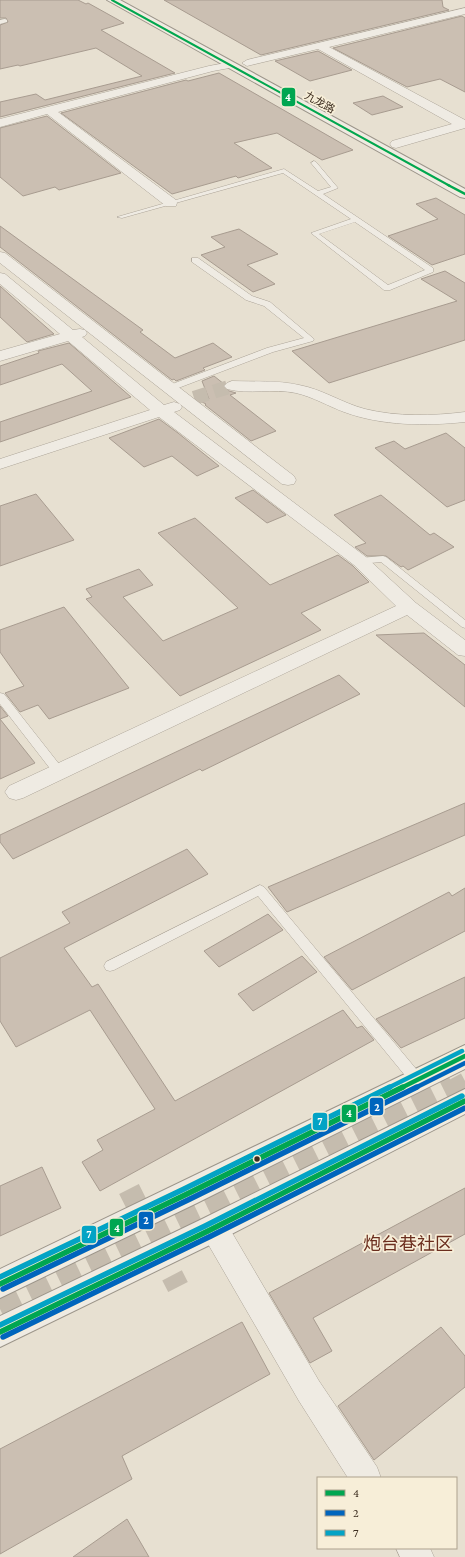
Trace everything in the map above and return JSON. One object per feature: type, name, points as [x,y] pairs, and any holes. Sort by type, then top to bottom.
[{"type":"main road","name":"九龙路","points":[[112,0],[465,194]]},
{"type":"main road","name":"九龙路","points":[[133,0],[465,181]]},
{"type":"main road","points":[[0,1284],[187,1194],[465,1056]]},
{"type":"main road","points":[[0,1332],[214,1228],[465,1101]]},
{"type":"street","points":[[247,63],[465,11]]},
{"type":"street","points":[[454,14],[465,19]]},
{"type":"street","points":[[320,46],[464,124]]},
{"type":"street","points":[[0,123],[212,68],[231,65]]},
{"type":"street","points":[[48,110],[171,203]]},
{"type":"street","points":[[396,144],[464,124]]},
{"type":"street","points":[[0,256],[170,388],[191,400],[288,480]]},
{"type":"street","points":[[0,277],[163,412],[360,561],[409,607],[465,650]]},
{"type":"street","points":[[0,356],[94,328]]},
{"type":"street","points":[[232,386],[294,388],[331,400],[351,410],[376,416],[410,418],[465,417]]},
{"type":"street","points":[[0,464],[163,412],[191,400]]},
{"type":"street","points":[[16,792],[409,607]]},
{"type":"street","points":[[214,1228],[308,1391],[365,1477]]},
{"type":"lane","points":[[314,163],[335,188],[317,194]]},
{"type":"lane","points":[[120,218],[284,172],[356,220],[411,258],[430,270],[387,288],[314,233],[356,220]]},
{"type":"lane","points":[[170,388],[270,350],[310,339],[268,304],[249,298],[195,260]]},
{"type":"lane","points":[[360,561],[383,559],[465,624]]},
{"type":"lane","points":[[0,697],[59,772]]},
{"type":"lane","points":[[110,966],[260,890],[417,1080]]},
{"type":"building","points":[[0,0],[78,0],[86,4],[88,3],[124,23],[101,30],[175,73],[0,117],[0,102],[36,94],[45,100],[142,76],[96,48],[20,66],[18,65],[0,69],[0,25],[8,22],[6,18],[0,18]]},
{"type":"building","points":[[164,0],[442,0],[443,7],[449,10],[261,55]]},
{"type":"building","points":[[462,16],[465,18],[465,92],[440,79],[407,87],[333,48]]},
{"type":"building","points":[[318,51],[352,70],[310,81],[275,61]]},
{"type":"building","points":[[219,73],[353,150],[322,160],[277,133],[234,143],[272,168],[238,178],[236,176],[172,194],[61,113],[186,80],[188,81]]},
{"type":"building","points":[[383,96],[403,107],[372,115],[353,103]]},
{"type":"building","points":[[47,116],[121,173],[59,190],[55,187],[23,196],[0,177],[0,128]]},
{"type":"building","points":[[436,198],[465,215],[465,254],[432,265],[388,236],[438,219],[416,204]]},
{"type":"building","points":[[0,226],[143,330],[140,332],[175,358],[213,343],[232,357],[203,368],[205,370],[176,381],[174,379],[172,380],[0,247]]},
{"type":"building","points":[[239,229],[278,254],[247,265],[275,284],[253,292],[201,255],[225,247],[211,237]]},
{"type":"building","points":[[445,271],[465,283],[465,340],[329,383],[292,351],[457,301],[421,279]]},
{"type":"building","points":[[0,286],[54,334],[27,342],[0,317]]},
{"type":"building","points":[[69,343],[131,397],[0,442],[0,422],[92,391],[62,364],[0,385],[0,366],[39,353],[38,351]]},
{"type":"building","points":[[214,376],[224,384],[222,386],[226,390],[236,393],[230,395],[276,431],[251,441],[205,405],[206,404],[202,402],[209,399],[202,381]]},
{"type":"building","points":[[159,419],[219,466],[197,476],[172,456],[144,467],[109,438]]},
{"type":"building","points":[[446,433],[465,448],[465,500],[447,507],[375,448],[394,441],[405,449]]},
{"type":"building","points":[[253,490],[286,515],[267,523],[235,498]]},
{"type":"building","points":[[36,494],[74,540],[0,566],[0,506]]},
{"type":"building","points":[[381,495],[430,535],[434,533],[454,547],[408,570],[403,566],[401,567],[386,556],[367,556],[355,547],[366,543],[334,515]]},
{"type":"building","points":[[195,518],[270,585],[338,555],[353,566],[369,582],[301,613],[321,630],[180,696],[86,599],[92,597],[86,589],[139,569],[153,585],[123,597],[163,641],[238,608],[158,533]]},
{"type":"building","points":[[64,607],[129,688],[49,719],[38,705],[20,712],[5,693],[24,686],[0,652],[0,630]]},
{"type":"building","points":[[424,633],[465,665],[465,707],[376,635]]},
{"type":"building","points":[[339,675],[360,694],[202,771],[200,769],[13,859],[0,842],[0,835]]},
{"type":"building","points":[[0,706],[8,716],[0,719]]},
{"type":"building","points":[[0,719],[35,763],[0,779]]},
{"type":"building","points":[[465,803],[465,835],[287,912],[268,887]]},
{"type":"building","points":[[187,849],[208,874],[64,948],[92,987],[98,984],[175,1101],[343,1010],[357,1028],[362,1026],[374,1040],[100,1191],[82,1162],[103,1150],[97,1140],[155,1109],[90,1010],[16,1047],[0,1021],[0,958],[70,923],[62,912]]},
{"type":"building","points":[[465,888],[465,931],[352,990],[324,957],[449,892],[452,896]]},
{"type":"building","points":[[268,914],[283,930],[219,967],[204,951]]},
{"type":"building","points":[[302,956],[317,972],[253,1011],[238,994]]},
{"type":"building","points":[[465,977],[465,1018],[401,1048],[376,1019]]},
{"type":"building","points":[[42,1167],[61,1208],[0,1236],[0,1186]]},
{"type":"building","points":[[465,1188],[465,1234],[313,1318],[332,1351],[310,1363],[269,1293]]},
{"type":"building","points":[[242,1322],[270,1374],[122,1456],[132,1479],[0,1554],[0,1449]]},
{"type":"building","points":[[441,1327],[465,1356],[465,1387],[374,1460],[338,1406]]},
{"type":"building","points":[[127,1519],[149,1557],[73,1557]]},
{"type":"tunnel","points":[[194,398],[232,386]]},
{"type":"tunnel","points":[[452,1088],[465,1081]]},
{"type":"tunnel","points":[[0,1309],[227,1200],[452,1088]]},
{"type":"tunnel","points":[[129,1189],[146,1223]]},
{"type":"tunnel","points":[[157,1246],[178,1287]]},
{"type":"transit line","name":"4","points":[[112,0],[465,194]]},
{"type":"transit line","name":"7","points":[[0,1277],[184,1189],[462,1051]]},
{"type":"transit line","name":"4","points":[[0,1284],[187,1194],[465,1056]]},
{"type":"transit line","name":"2","points":[[3,1289],[190,1199],[465,1063]]},
{"type":"transit line","name":"7","points":[[0,1325],[205,1226],[462,1096]]},
{"type":"transit line","name":"4","points":[[0,1332],[208,1231],[465,1101]]},
{"type":"transit line","name":"2","points":[[3,1337],[211,1236],[465,1108]]},
{"type":"district","name":"炮台巷社区","points":[[408,1244]]}]
